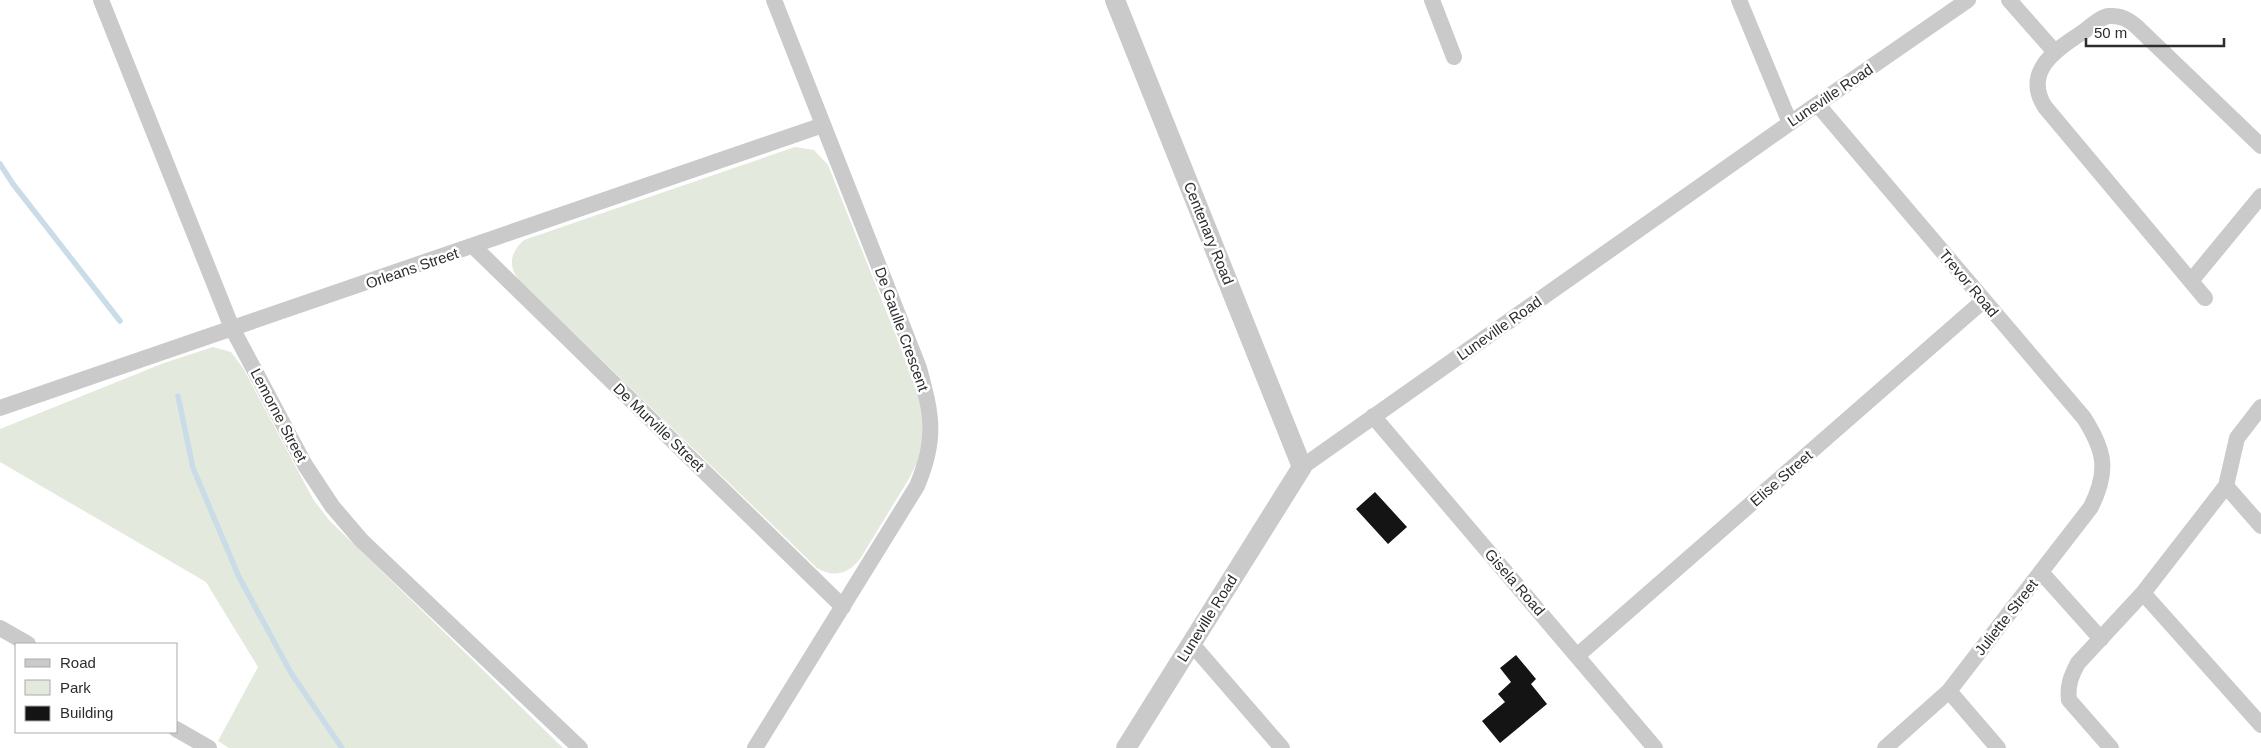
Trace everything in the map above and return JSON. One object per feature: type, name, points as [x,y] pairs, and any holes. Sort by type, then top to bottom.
[{"type":"street","name":"Lemorne Street","points":[[101,0],[232,328],[305,465],[332,506],[361,540],[580,748]]},
{"type":"street","name":"De Gaulle Crescent","points":[[755,748],[918,486],[928,460],[931,429],[928,401],[919,368],[774,0]]},
{"type":"street","name":"Centenary Road","points":[[1116,0],[1302,466]]},
{"type":"street","points":[[1432,0],[1454,57]]},
{"type":"street","points":[[1740,0],[1790,123]]},
{"type":"street","name":"Luneville Road","points":[[1126,748],[1302,466],[1968,0]]},
{"type":"street","points":[[2009,0],[2054,51]]},
{"type":"street","points":[[2205,298],[2040,99],[2039,79],[2042,68],[2046,59],[2054,51],[2104,17],[2125,18],[2137,27],[2261,146]]},
{"type":"street","name":"Trevor Road","points":[[1818,105],[2084,418],[2098,440],[2104,469]]},
{"type":"street","name":"Orleans Street","points":[[0,408],[474,247],[823,125]]},
{"type":"street","points":[[2191,281],[2261,196]]},
{"type":"street","name":"De Murville Street","points":[[474,247],[843,607]]},
{"type":"street","name":"Elise Street","points":[[1578,655],[1983,301]]},
{"type":"street","points":[[2111,748],[2069,700],[2068,691],[2078,664],[2144,593],[2226,486],[2237,438],[2261,407]]},
{"type":"street","name":"Gisela Road","points":[[1373,416],[1656,748]]},
{"type":"street","name":"Juliette Street","points":[[1885,748],[1949,692],[2091,507],[2101,488],[2104,469]]},
{"type":"street","points":[[2226,486],[2261,526]]},
{"type":"street","points":[[2041,572],[2101,639]]},
{"type":"street","points":[[2144,593],[2261,725]]},
{"type":"street","points":[[0,628],[26,643]]},
{"type":"street","points":[[1191,643],[1282,748]]},
{"type":"street","points":[[1949,692],[1998,748]]},
{"type":"street","points":[[178,731],[208,748]]},
{"type":"green space","points":[[795,147],[814,150],[828,165],[918,391],[924,435],[917,463],[860,559],[846,571],[835,574],[817,568],[519,280],[515,275],[512,264],[516,249],[524,240]]},
{"type":"green space","points":[[213,347],[231,352],[243,368],[313,499],[329,520],[563,748],[229,748],[218,741],[258,667],[206,582],[0,462],[0,429],[164,363]]},
{"type":"building","points":[[1375,492],[1407,527],[1388,544],[1356,509]]},
{"type":"building","points":[[1516,655],[1536,679],[1531,684],[1547,704],[1500,743],[1482,721],[1505,702],[1498,694],[1511,682],[1500,668]]},
{"type":"waterway","points":[[0,164],[13,184],[120,321]]},
{"type":"waterway","points":[[178,396],[193,468],[239,577],[291,673],[342,748]]}]
